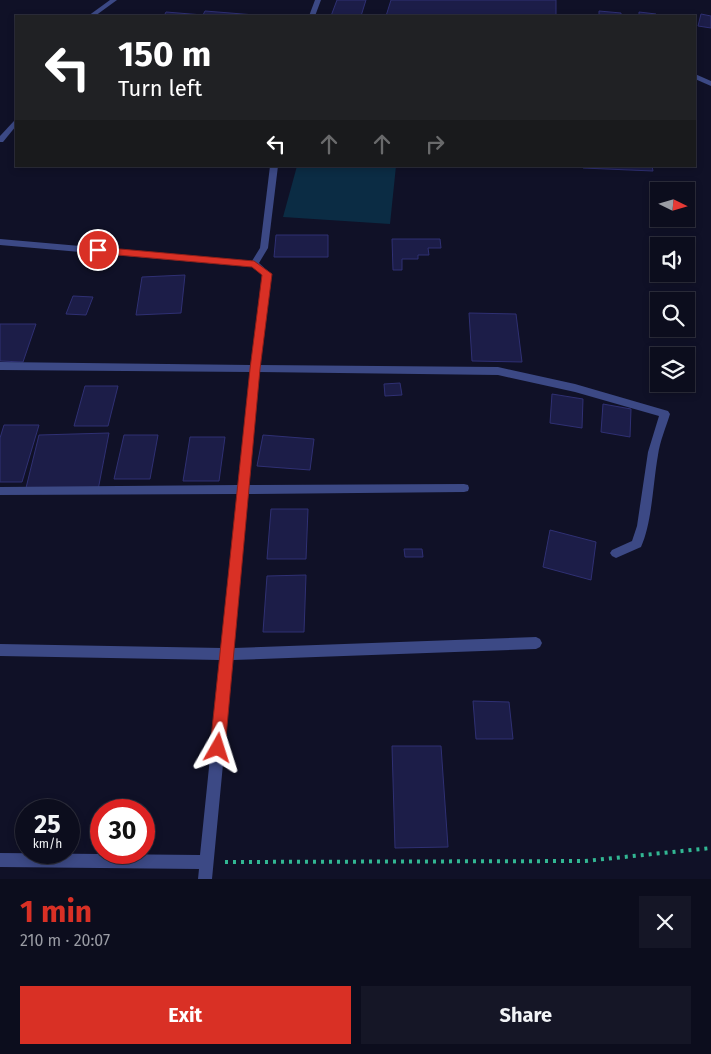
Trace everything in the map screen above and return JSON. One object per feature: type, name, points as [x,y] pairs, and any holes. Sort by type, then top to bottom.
[{"type":"street","points":[[92,15],[114,0]]},
{"type":"street","points":[[312,15],[318,0]]},
{"type":"street","points":[[696,76],[711,84]]},
{"type":"street","points":[[0,140],[15,123]]},
{"type":"street","points":[[254,264],[264,248],[274,167]]},
{"type":"street","points":[[0,242],[254,264],[267,274],[255,369],[205,879]]},
{"type":"street","points":[[0,366],[498,371],[575,388],[665,414],[653,452],[642,526],[637,544],[616,553]]},
{"type":"street","points":[[0,491],[464,488]]},
{"type":"street","points":[[0,650],[227,654],[536,643]]},
{"type":"street","points":[[0,860],[207,862]]},
{"type":"path","points":[[207,862],[585,861],[711,848]]},
{"type":"water","points":[[297,167],[396,167],[390,224],[283,217]]},
{"type":"building","points":[[337,0],[366,0],[361,15],[331,15]]},
{"type":"building","points":[[391,0],[556,0],[556,15],[386,15]]},
{"type":"building","points":[[205,11],[255,15],[203,15]]},
{"type":"building","points":[[599,11],[621,13],[621,15],[599,15]]},
{"type":"building","points":[[166,12],[203,15],[164,15]]},
{"type":"building","points":[[639,12],[656,14],[656,15],[639,15]]},
{"type":"building","points":[[701,14],[711,16],[711,28],[698,26]]},
{"type":"building","points":[[652,167],[653,171],[583,168]]},
{"type":"building","points":[[276,235],[328,235],[328,257],[274,257]]},
{"type":"building","points":[[392,239],[440,239],[441,248],[428,248],[429,255],[418,255],[418,259],[402,259],[402,270],[393,270]]},
{"type":"building","points":[[185,275],[181,313],[136,315],[142,277]]},
{"type":"building","points":[[73,296],[93,297],[86,315],[66,314]]},
{"type":"building","points":[[469,313],[516,314],[522,362],[472,361]]},
{"type":"building","points":[[0,324],[36,324],[23,362],[0,361]]},
{"type":"building","points":[[400,383],[402,395],[385,396],[384,384]]},
{"type":"building","points":[[85,386],[118,386],[108,426],[74,426]]},
{"type":"building","points":[[552,394],[583,399],[582,428],[550,423]]},
{"type":"building","points":[[603,404],[631,409],[630,437],[601,432]]},
{"type":"building","points":[[4,425],[39,425],[22,482],[0,482],[0,438]]},
{"type":"building","points":[[109,433],[98,490],[25,492],[39,435]]},
{"type":"building","points":[[124,435],[158,435],[150,479],[114,479]]},
{"type":"building","points":[[263,435],[314,439],[310,470],[257,466]]},
{"type":"building","points":[[190,437],[225,437],[219,481],[183,481]]},
{"type":"building","points":[[271,509],[308,509],[306,559],[267,559]]},
{"type":"building","points":[[550,530],[596,542],[591,580],[543,567]]},
{"type":"building","points":[[404,549],[422,549],[423,557],[405,557]]},
{"type":"building","points":[[306,575],[304,632],[263,632],[267,576]]},
{"type":"building","points":[[473,701],[509,702],[513,739],[476,739]]},
{"type":"building","points":[[392,746],[441,746],[448,847],[395,848]]},
{"type":"route","points":[[98,250],[254,264],[267,274],[255,369],[218,748]]}]
